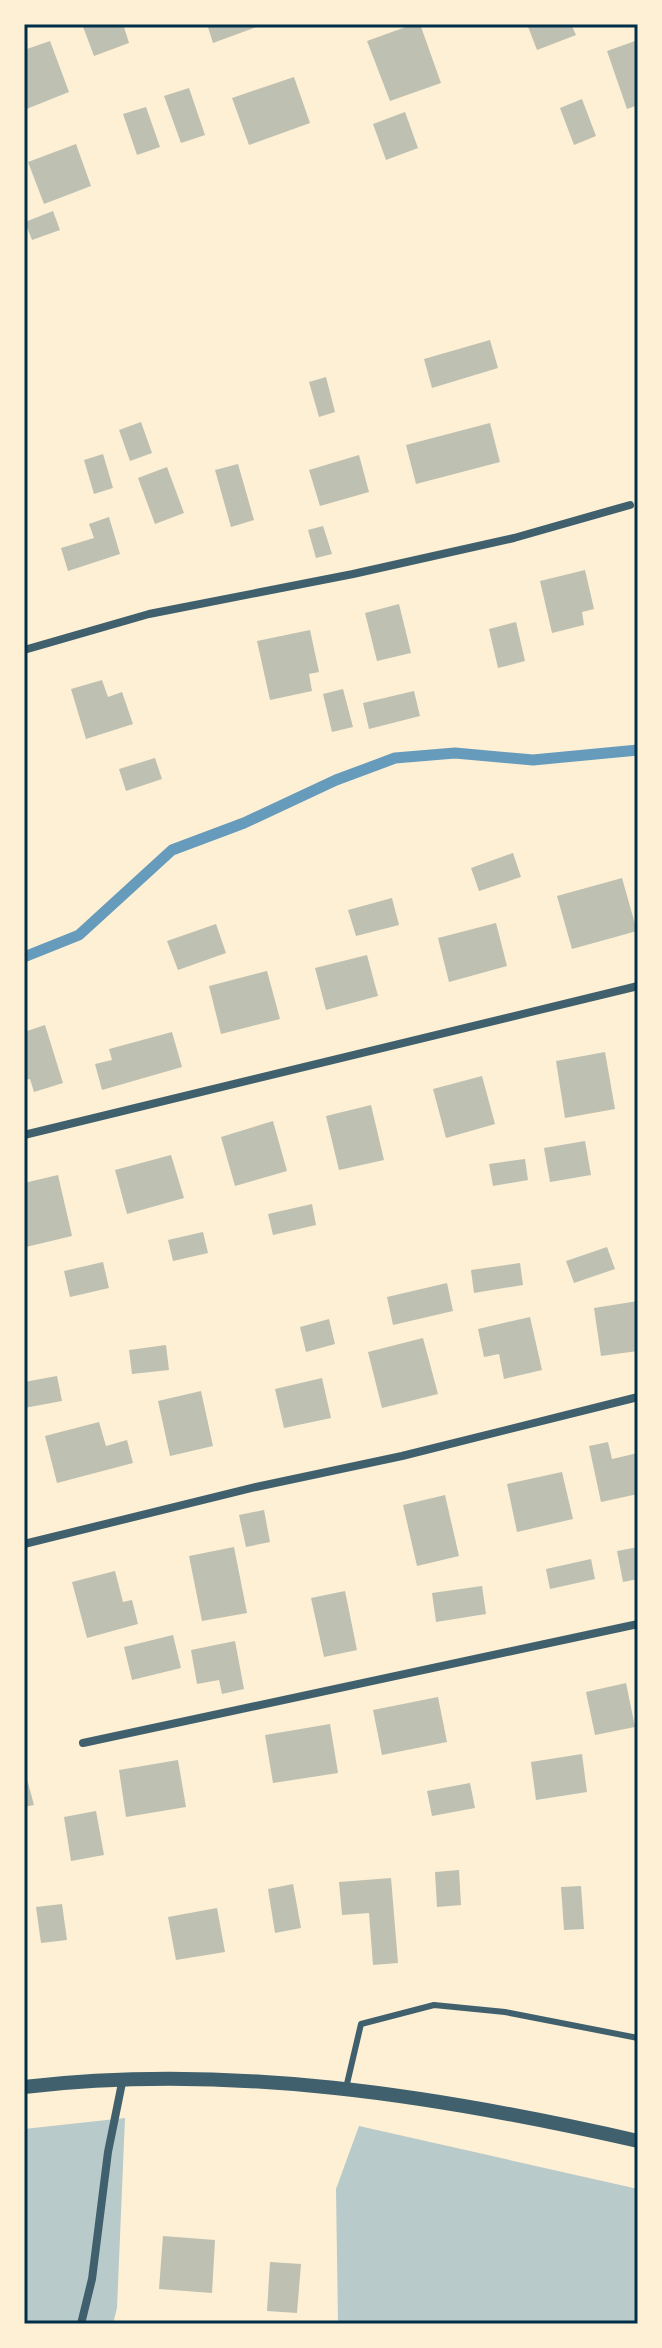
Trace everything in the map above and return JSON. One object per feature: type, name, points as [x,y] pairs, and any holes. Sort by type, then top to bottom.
[{"type":"street","points":[[24,650],[149,614],[324,580],[499,541],[630,505]]},
{"type":"street","points":[[24,1135],[638,986]]},
{"type":"street","points":[[24,1544],[256,1487],[402,1456],[638,1397]]},
{"type":"street","points":[[83,1743],[638,1624]]},
{"type":"street","points":[[81,2324],[92,2279],[108,2152],[123,2078]]},
{"type":"street","points":[[24,2087],[123,2078],[194,2078],[346,2088],[483,2108],[638,2141]]},
{"type":"lane","points":[[346,2088],[361,2024],[434,2005],[505,2012],[638,2038]]},
{"type":"shaded area","points":[[125,2118],[117,2308],[113,2324],[24,2324],[24,2129]]},
{"type":"shaded area","points":[[359,2126],[638,2189],[638,2324],[338,2324],[336,2189]]},
{"type":"building","points":[[82,24],[123,24],[129,43],[94,56]]},
{"type":"building","points":[[207,24],[265,24],[213,43]]},
{"type":"building","points":[[420,24],[441,83],[390,101],[367,41]]},
{"type":"building","points":[[527,24],[571,24],[576,35],[537,50]]},
{"type":"building","points":[[638,40],[638,105],[627,109],[607,51]]},
{"type":"building","points":[[50,41],[69,92],[24,110],[24,50]]},
{"type":"building","points":[[294,77],[310,123],[249,145],[232,98]]},
{"type":"building","points":[[189,88],[205,135],[181,143],[164,96]]},
{"type":"building","points":[[582,99],[596,136],[574,145],[560,108]]},
{"type":"building","points":[[146,107],[160,147],[137,155],[123,114]]},
{"type":"building","points":[[405,112],[418,148],[386,160],[373,124]]},
{"type":"building","points":[[76,144],[91,186],[44,204],[28,162]]},
{"type":"building","points":[[53,211],[60,230],[32,240],[25,222]]},
{"type":"building","points":[[490,340],[498,368],[432,388],[424,359]]},
{"type":"building","points":[[326,377],[335,412],[319,417],[309,382]]},
{"type":"building","points":[[141,422],[152,453],[130,461],[119,430]]},
{"type":"building","points":[[490,423],[500,462],[416,484],[406,445]]},
{"type":"building","points":[[103,454],[113,488],[94,494],[84,460]]},
{"type":"building","points":[[359,455],[369,492],[320,506],[309,470]]},
{"type":"building","points":[[238,464],[254,520],[231,527],[215,470]]},
{"type":"building","points":[[167,467],[184,513],[155,524],[138,478]]},
{"type":"building","points":[[109,517],[120,554],[68,571],[61,548],[94,538],[89,524]]},
{"type":"building","points":[[323,526],[332,554],[316,558],[308,530]]},
{"type":"building","points":[[585,570],[594,609],[582,612],[584,625],[552,633],[540,581]]},
{"type":"building","points":[[399,604],[411,653],[377,661],[365,613]]},
{"type":"building","points":[[516,622],[525,661],[498,668],[489,629]]},
{"type":"building","points":[[310,630],[319,672],[309,674],[312,691],[270,700],[257,641]]},
{"type":"building","points":[[102,680],[108,697],[122,692],[133,724],[86,739],[71,689]]},
{"type":"building","points":[[343,689],[353,727],[332,732],[323,694]]},
{"type":"building","points":[[414,691],[420,716],[369,729],[363,703]]},
{"type":"building","points":[[155,758],[162,779],[126,791],[119,769]]},
{"type":"building","points":[[513,853],[521,877],[479,891],[471,868]]},
{"type":"building","points":[[622,878],[637,931],[572,949],[557,896]]},
{"type":"building","points":[[392,898],[399,925],[356,936],[348,910]]},
{"type":"building","points":[[496,923],[507,966],[449,982],[438,938]]},
{"type":"building","points":[[216,924],[226,953],[178,970],[167,941]]},
{"type":"building","points":[[367,955],[378,996],[326,1010],[315,968]]},
{"type":"building","points":[[267,971],[280,1019],[221,1034],[209,986]]},
{"type":"building","points":[[45,1025],[63,1083],[34,1092],[30,1079],[24,1080],[24,1032]]},
{"type":"building","points":[[172,1032],[182,1067],[102,1090],[95,1064],[112,1060],[109,1049]]},
{"type":"building","points":[[605,1052],[615,1109],[565,1118],[556,1061]]},
{"type":"building","points":[[482,1076],[495,1124],[446,1138],[433,1089]]},
{"type":"building","points":[[371,1105],[384,1160],[339,1170],[326,1116]]},
{"type":"building","points":[[273,1121],[287,1171],[235,1186],[221,1137]]},
{"type":"building","points":[[585,1141],[591,1175],[550,1182],[544,1148]]},
{"type":"building","points":[[171,1155],[184,1198],[127,1214],[115,1170]]},
{"type":"building","points":[[525,1159],[528,1180],[493,1186],[489,1164]]},
{"type":"building","points":[[58,1175],[72,1236],[26,1247],[24,1183]]},
{"type":"building","points":[[312,1204],[316,1225],[273,1235],[268,1214]]},
{"type":"building","points":[[203,1232],[208,1253],[173,1261],[168,1240]]},
{"type":"building","points":[[607,1247],[615,1269],[574,1283],[566,1261]]},
{"type":"building","points":[[103,1262],[109,1288],[70,1297],[64,1271]]},
{"type":"building","points":[[520,1263],[523,1285],[474,1293],[471,1270]]},
{"type":"building","points":[[447,1283],[453,1311],[393,1325],[387,1297]]},
{"type":"building","points":[[638,1301],[638,1351],[601,1356],[594,1308]]},
{"type":"building","points":[[530,1317],[542,1370],[504,1379],[499,1354],[484,1357],[478,1329]]},
{"type":"building","points":[[329,1319],[335,1344],[306,1352],[300,1327]]},
{"type":"building","points":[[423,1338],[438,1394],[382,1408],[368,1352]]},
{"type":"building","points":[[166,1345],[169,1370],[132,1374],[129,1350]]},
{"type":"building","points":[[57,1376],[62,1401],[24,1408],[24,1382]]},
{"type":"building","points":[[322,1378],[331,1418],[284,1428],[275,1389]]},
{"type":"building","points":[[201,1391],[213,1446],[170,1456],[158,1401]]},
{"type":"building","points":[[99,1422],[106,1446],[127,1440],[133,1463],[57,1483],[45,1436]]},
{"type":"building","points":[[608,1442],[612,1459],[638,1453],[638,1494],[601,1502],[589,1446]]},
{"type":"building","points":[[562,1472],[573,1519],[517,1532],[507,1484]]},
{"type":"building","points":[[445,1495],[459,1556],[417,1566],[403,1505]]},
{"type":"building","points":[[264,1510],[270,1542],[246,1547],[239,1515]]},
{"type":"building","points":[[234,1547],[247,1613],[202,1621],[189,1556]]},
{"type":"building","points":[[638,1547],[638,1579],[623,1582],[617,1551]]},
{"type":"building","points":[[591,1559],[595,1579],[550,1589],[546,1569]]},
{"type":"building","points":[[115,1571],[123,1602],[132,1600],[138,1624],[87,1638],[72,1582]]},
{"type":"building","points":[[482,1586],[486,1614],[436,1622],[432,1593]]},
{"type":"building","points":[[345,1591],[357,1650],[324,1657],[311,1598]]},
{"type":"building","points":[[173,1635],[181,1668],[132,1680],[124,1647]]},
{"type":"building","points":[[235,1641],[244,1689],[222,1694],[219,1680],[197,1684],[191,1650]]},
{"type":"building","points":[[626,1683],[635,1727],[595,1735],[586,1692]]},
{"type":"building","points":[[438,1697],[447,1742],[382,1755],[373,1710]]},
{"type":"building","points":[[330,1724],[338,1773],[273,1783],[265,1735]]},
{"type":"building","points":[[582,1754],[587,1792],[536,1800],[531,1762]]},
{"type":"building","points":[[178,1760],[186,1807],[126,1817],[119,1770]]},
{"type":"building","points":[[24,1768],[34,1805],[24,1807]]},
{"type":"building","points":[[470,1783],[475,1808],[432,1816],[427,1791]]},
{"type":"building","points":[[96,1811],[104,1855],[71,1861],[64,1817]]},
{"type":"building","points":[[459,1870],[461,1905],[437,1907],[435,1872]]},
{"type":"building","points":[[391,1878],[398,1963],[373,1965],[369,1913],[342,1915],[339,1882]]},
{"type":"building","points":[[293,1884],[301,1928],[275,1933],[268,1889]]},
{"type":"building","points":[[581,1886],[584,1929],[564,1930],[561,1887]]},
{"type":"building","points":[[62,1904],[67,1940],[41,1943],[36,1907]]},
{"type":"building","points":[[217,1908],[225,1952],[176,1960],[168,1917]]},
{"type":"building","points":[[163,2236],[215,2240],[212,2293],[159,2289]]},
{"type":"building","points":[[270,2262],[301,2264],[297,2313],[267,2311]]},
{"type":"waterway","points":[[24,957],[79,935],[172,850],[244,823],[336,780],[395,758],[455,753],[533,760],[638,750]]}]
